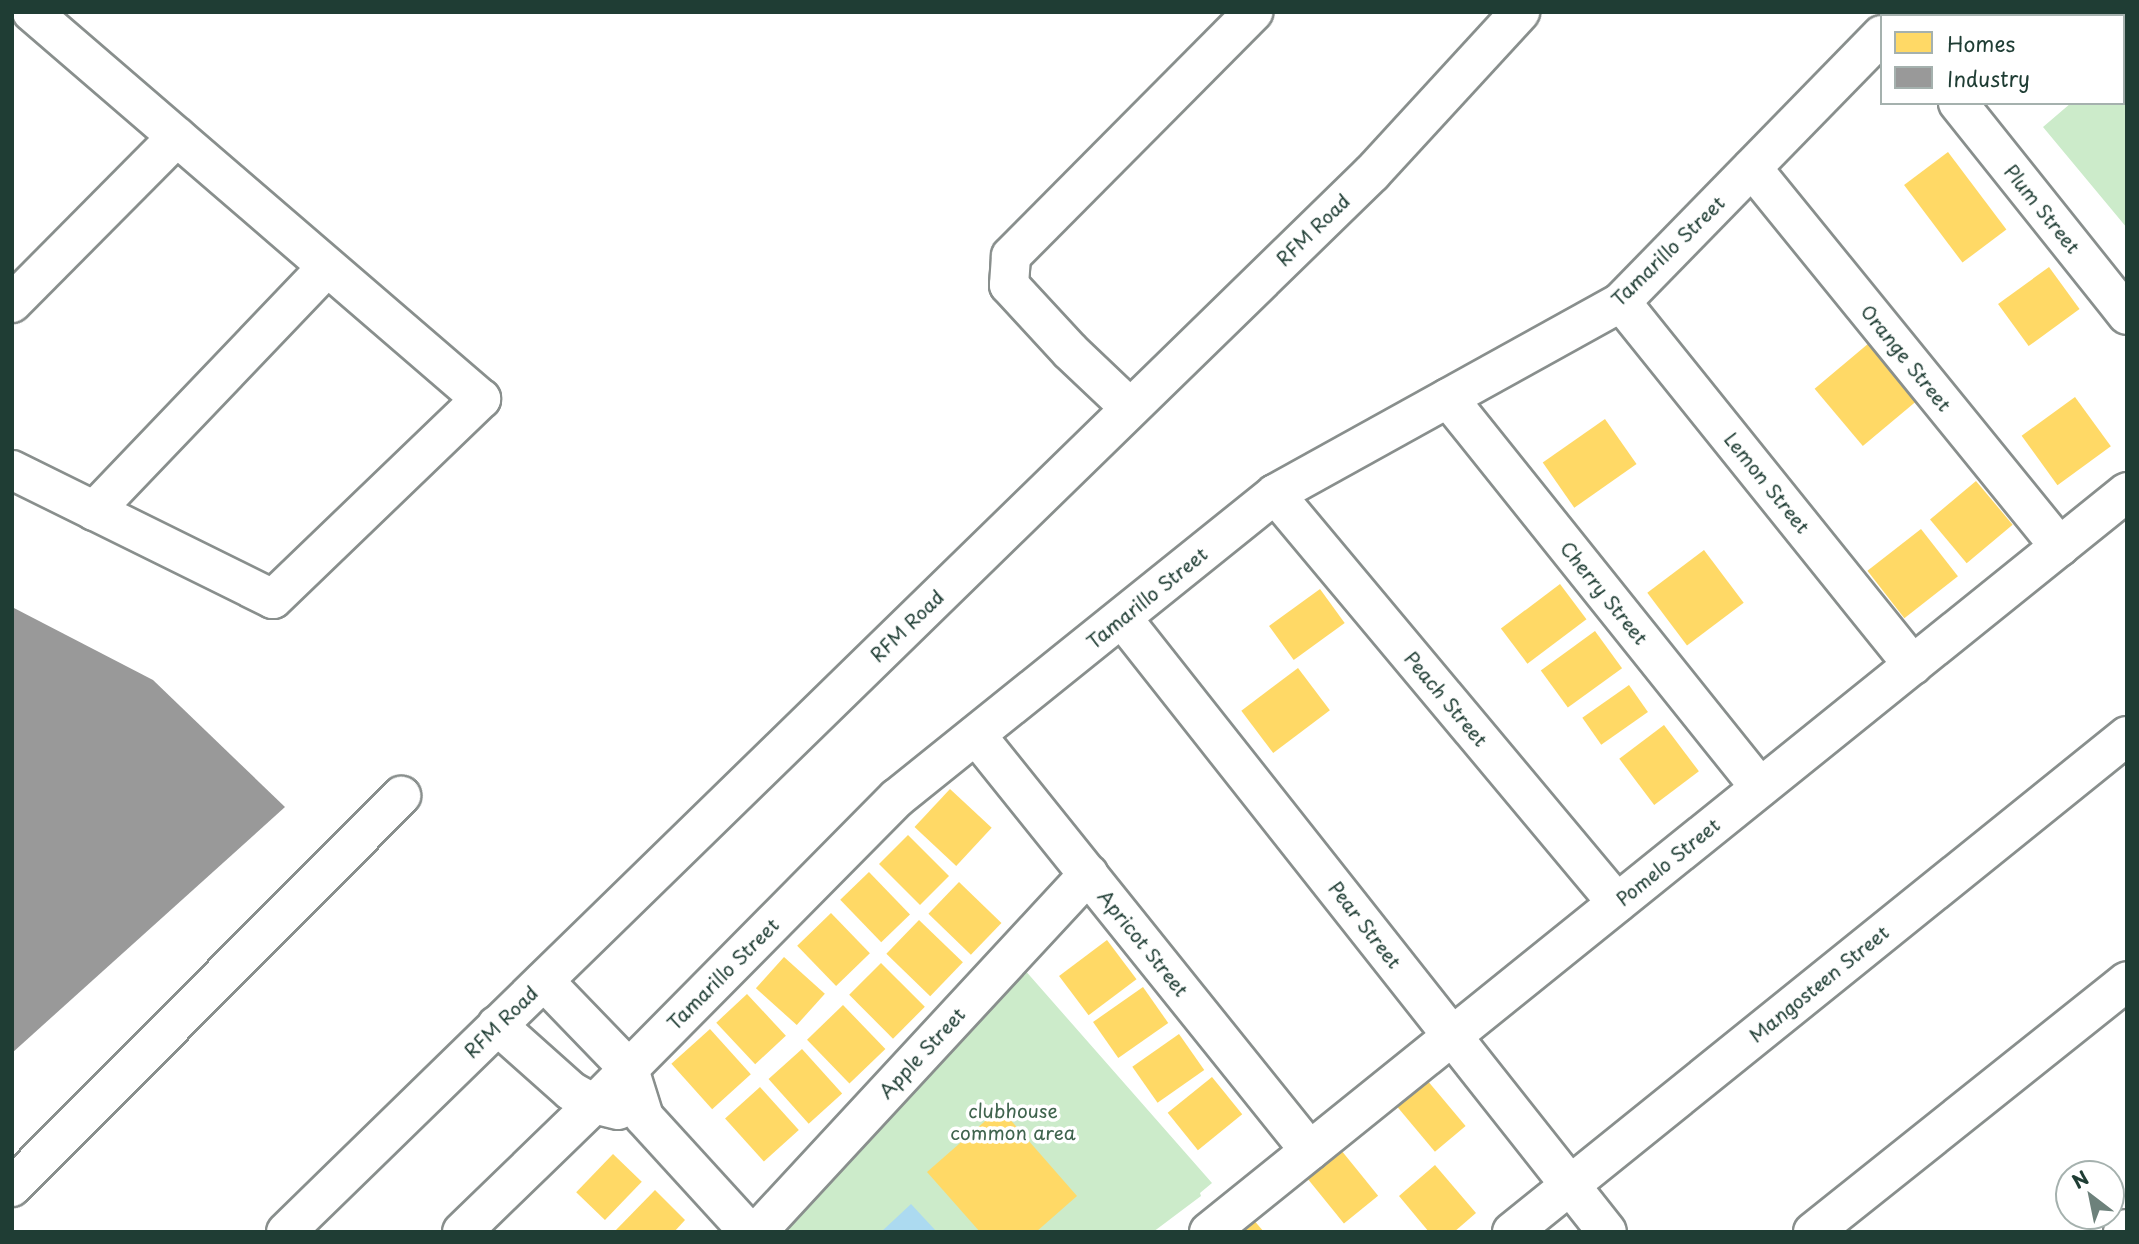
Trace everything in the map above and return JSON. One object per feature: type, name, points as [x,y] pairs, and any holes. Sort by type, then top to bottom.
[{"type":"street","points":[[12,470],[272,599],[481,399],[32,12]]},
{"type":"street","points":[[1130,408],[1070,351],[1009,285],[1011,256],[1253,12]]},
{"type":"street","name":"RFM Road","points":[[286,1232],[1373,173],[1520,12]]},
{"type":"street","name":"Tamarillo Street","points":[[462,1232],[594,1104],[897,798],[1275,494],[1621,302],[1880,37]]},
{"type":"street","name":"Plum Street","points":[[1960,105],[2127,315]]},
{"type":"street","points":[[12,303],[177,138]]},
{"type":"street","name":"Orange Street","points":[[1752,168],[2060,547]]},
{"type":"street","points":[[94,511],[327,267]]},
{"type":"street","name":"Lemon Street","points":[[1621,302],[1913,665]]},
{"type":"street","name":"Cherry Street","points":[[1448,398],[1760,788]]},
{"type":"street","name":"Pomelo Street","points":[[1209,1232],[2127,492]]},
{"type":"street","name":"Peach Street","points":[[1275,494],[1617,904]]},
{"type":"street","name":"Pear Street","points":[[1122,618],[1607,1232]]},
{"type":"street","name":"Apricot Street","points":[[976,735],[1310,1151]]},
{"type":"street","name":"Mangosteen Street","points":[[1511,1232],[2127,736]]},
{"type":"street","points":[[12,1187],[401,796]]},
{"type":"street","name":"Apple Street","points":[[757,1232],[1088,874]]},
{"type":"street","points":[[544,981],[629,1069],[644,1117],[749,1232]]},
{"type":"street","points":[[1813,1232],[2127,981]]},
{"type":"street","points":[[497,1025],[544,1069],[594,1104],[644,1117]]},
{"type":"green space","points":[[2125,83],[2127,85],[2127,228],[2043,127],[2069,105],[2125,105]]},
{"type":"green space","name":"clubhouse common area","points":[[1016,960],[1212,1183],[1200,1193],[1201,1196],[1153,1232],[792,1232],[776,1217]]},
{"type":"water","points":[[911,1204],[937,1232],[881,1232]]},
{"type":"building: Homes","points":[[1933,12],[2029,14],[1934,14]]},
{"type":"building: Homes","points":[[2096,12],[2098,14],[2044,14]]},
{"type":"building: Homes","points":[[1948,152],[2006,229],[1962,263],[1904,185]]},
{"type":"building: Homes","points":[[2049,267],[2080,309],[2029,346],[1998,304]]},
{"type":"building: Homes","points":[[1869,343],[1917,400],[1863,446],[1815,389]]},
{"type":"building: Homes","points":[[2075,397],[2111,446],[2057,485],[2022,436]]},
{"type":"building: Homes","points":[[1605,419],[1637,464],[1574,508],[1543,463]]},
{"type":"building: Homes","points":[[1976,481],[2013,525],[1967,563],[1930,520]]},
{"type":"building: Homes","points":[[1921,529],[1958,576],[1904,618],[1867,571]]},
{"type":"building: Homes","points":[[1704,550],[1744,603],[1687,645],[1647,593]]},
{"type":"building: Homes","points":[[1560,584],[1586,619],[1527,664],[1501,629]]},
{"type":"building: Homes","points":[[1320,589],[1345,623],[1294,660],[1269,626]]},
{"type":"building: Homes","points":[[1595,631],[1622,668],[1568,708],[1541,670]]},
{"type":"building: Homes","points":[[1298,668],[1330,710],[1273,753],[1241,711]]},
{"type":"building: Homes","points":[[1629,685],[1648,712],[1601,745],[1582,718]]},
{"type":"building: Homes","points":[[1664,725],[1699,771],[1654,805],[1619,759]]},
{"type":"building: Homes","points":[[950,789],[992,828],[956,866],[915,827]]},
{"type":"building: Homes","points":[[908,835],[949,876],[920,905],[879,864]]},
{"type":"building: Homes","points":[[869,872],[910,914],[881,942],[840,900]]},
{"type":"building: Homes","points":[[959,882],[1001,923],[971,955],[928,914]]},
{"type":"building: Homes","points":[[831,913],[870,953],[836,986],[797,946]]},
{"type":"building: Homes","points":[[919,920],[963,962],[930,996],[886,954]]},
{"type":"building: Homes","points":[[1107,940],[1136,979],[1089,1015],[1059,976]]},
{"type":"building: Homes","points":[[784,957],[825,994],[797,1025],[756,988]]},
{"type":"building: Homes","points":[[881,963],[925,1007],[893,1039],[849,995]]},
{"type":"building: Homes","points":[[1143,987],[1168,1023],[1118,1058],[1093,1022]]},
{"type":"building: Homes","points":[[747,994],[786,1036],[755,1064],[716,1023]]},
{"type":"building: Homes","points":[[843,1005],[885,1049],[849,1084],[807,1040]]},
{"type":"building: Homes","points":[[710,1029],[751,1074],[712,1109],[671,1064]]},
{"type":"building: Homes","points":[[1179,1034],[1204,1070],[1158,1103],[1132,1067]]},
{"type":"building: Homes","points":[[802,1049],[842,1094],[809,1124],[769,1079]]},
{"type":"building: Homes","points":[[1212,1077],[1242,1114],[1198,1150],[1168,1113]]},
{"type":"building: Homes","points":[[1427,1080],[1466,1126],[1435,1152],[1396,1106]]},
{"type":"building: Homes","points":[[760,1087],[799,1130],[764,1162],[725,1118]]},
{"type":"building: Homes","points":[[1000,1108],[1077,1196],[1036,1232],[980,1232],[927,1172]]},
{"type":"building: Homes","points":[[1341,1150],[1378,1196],[1344,1224],[1307,1178]]},
{"type":"building: Homes","points":[[613,1154],[642,1182],[605,1220],[576,1192]]},
{"type":"building: Homes","points":[[1435,1165],[1476,1213],[1454,1232],[1429,1232],[1399,1196]]},
{"type":"building: Homes","points":[[655,1190],[685,1220],[674,1232],[614,1232]]},
{"type":"building: Homes","points":[[1252,1218],[1264,1232],[1236,1232]]},
{"type":"building: Industry","points":[[12,607],[153,680],[285,807],[12,1053]]}]
